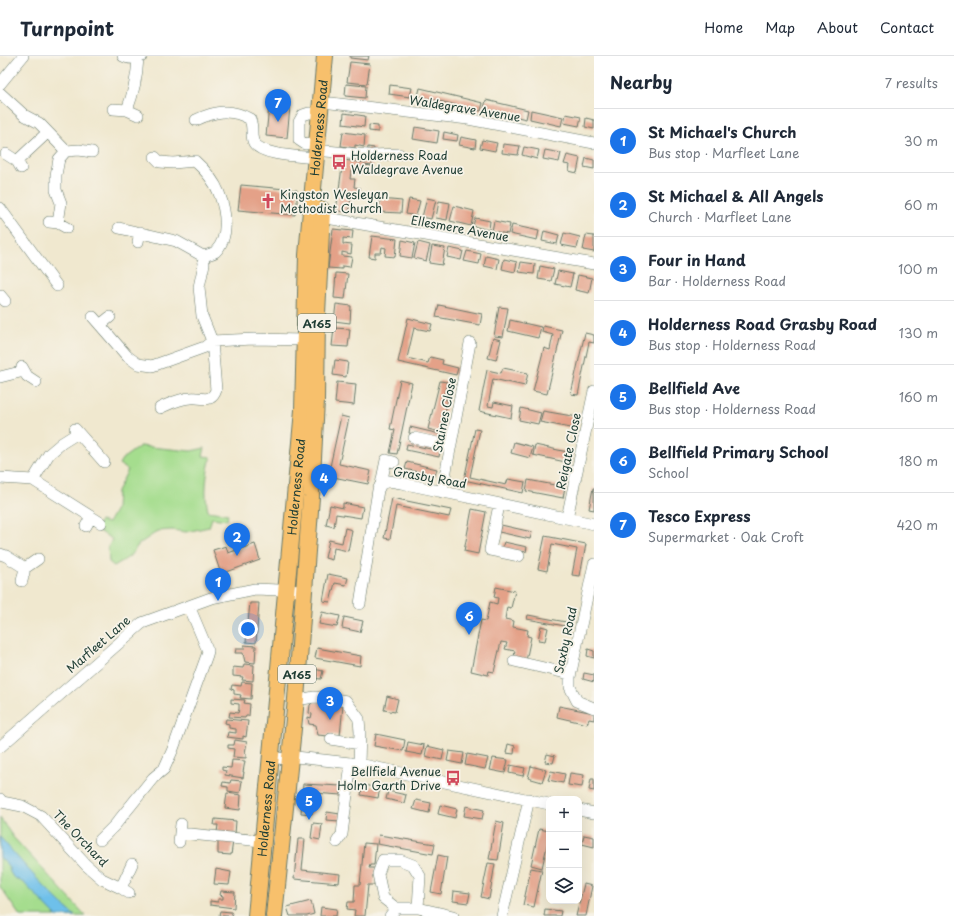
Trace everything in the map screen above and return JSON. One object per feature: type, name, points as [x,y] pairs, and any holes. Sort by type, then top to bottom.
[{"type":"highway","name":"Holderness Road","points":[[325,56],[326,108]]},
{"type":"highway","name":"Holderness Road","points":[[256,916],[287,590],[309,417],[317,314],[316,216],[320,150],[336,56]]},
{"type":"highway","name":"Holderness Road","points":[[274,916],[296,699],[311,497],[309,417],[304,340],[307,256],[316,216],[311,178],[320,150]]},
{"type":"street","points":[[0,84],[23,56]]},
{"type":"street","points":[[123,56],[140,57],[134,92],[127,110]]},
{"type":"street","points":[[0,93],[24,115],[39,123],[66,152]]},
{"type":"street","name":"Waldegrave Avenue","points":[[326,108],[468,119],[594,143]]},
{"type":"street","points":[[113,109],[127,110],[138,115]]},
{"type":"street","points":[[195,121],[219,111],[243,115],[250,119],[253,126],[253,142],[263,150],[278,154],[320,150],[370,155],[399,154]]},
{"type":"street","points":[[6,154],[19,165],[47,133]]},
{"type":"street","points":[[58,224],[61,203],[56,190],[56,175],[59,159],[66,152],[88,149]]},
{"type":"street","points":[[119,228],[139,237],[176,241],[204,256],[214,253],[223,240],[225,217],[219,192],[208,173],[195,161],[173,163],[160,162],[155,157]]},
{"type":"street","points":[[0,208],[57,286]]},
{"type":"street","name":"Ellesmere Avenue","points":[[316,216],[594,264]]},
{"type":"street","points":[[160,408],[177,401],[190,398],[210,398],[214,395],[216,390],[212,341],[202,316],[198,287],[204,264],[204,256]]},
{"type":"street","points":[[110,317],[97,321],[127,356],[138,364],[152,366],[205,347],[212,341],[254,339],[304,340]]},
{"type":"street","name":"Staines Close","points":[[442,492],[470,343]]},
{"type":"street","points":[[0,377],[23,369],[27,376],[36,382]]},
{"type":"street","name":"Reigate Close","points":[[567,518],[594,391]]},
{"type":"street","points":[[33,480],[49,454],[77,431],[104,462]]},
{"type":"street","points":[[414,438],[451,446]]},
{"type":"street","points":[[381,484],[386,460],[394,462]]},
{"type":"street","points":[[0,478],[33,480],[89,521],[101,523]]},
{"type":"street","name":"Grasby Road","points":[[360,604],[378,490],[381,484],[389,481],[594,524]]},
{"type":"street","points":[[499,505],[490,550],[519,556]]},
{"type":"street","points":[[0,554],[25,568]]},
{"type":"street","points":[[22,581],[25,568],[38,559]]},
{"type":"street","name":"Saxby Road","points":[[594,564],[570,674],[570,687],[577,701],[594,708]]},
{"type":"street","name":"Marfleet Lane","points":[[0,747],[142,623],[211,598],[256,589],[303,591]]},
{"type":"street","points":[[100,840],[115,825],[153,778],[164,770],[172,749],[208,651],[189,606]]},
{"type":"street","points":[[514,661],[570,674]]},
{"type":"street","points":[[296,699],[303,700],[314,697],[333,698],[346,701],[359,719],[360,744],[342,834],[337,842]]},
{"type":"street","points":[[331,739],[360,744]]},
{"type":"street","points":[[271,757],[285,759],[296,757],[355,764],[546,803]]},
{"type":"street","points":[[502,916],[528,799]]},
{"type":"street","name":"The Orchard","points":[[0,800],[2,802],[22,806],[41,816],[86,865],[102,879],[125,890],[132,864]]},
{"type":"street","points":[[582,811],[594,813]]},
{"type":"street","points":[[180,833],[262,841]]},
{"type":"street","points":[[418,908],[420,876],[412,865],[400,860],[383,860],[378,874],[383,898],[393,912],[418,908],[453,916]]},
{"type":"green space","points":[[140,446],[191,451],[205,448],[203,456],[211,457],[206,484],[208,511],[228,514],[227,520],[212,518],[209,527],[186,532],[172,530],[158,531],[139,544],[129,557],[114,566],[109,562],[108,548],[112,539],[96,529],[100,521],[108,523],[116,509],[117,491],[128,470],[119,464],[122,459]]},
{"type":"green space","points":[[0,818],[13,837],[86,916],[20,916],[0,887]]},
{"type":"water","points":[[0,837],[36,878],[75,916],[56,916],[24,883],[13,877],[9,867],[0,857]]},
{"type":"building","points":[[350,56],[369,56],[368,60],[350,58]]},
{"type":"building","points":[[350,62],[370,64],[367,84],[347,82]]},
{"type":"building","points":[[346,84],[366,86],[365,98],[345,96]]},
{"type":"building","points":[[390,85],[412,88],[410,97],[389,94]]},
{"type":"building","points":[[420,88],[483,103],[481,111],[418,96]]},
{"type":"building","points":[[486,100],[528,110],[526,119],[484,109]]},
{"type":"building","points":[[269,106],[290,107],[287,138],[266,136]]},
{"type":"building","points":[[531,110],[563,117],[561,126],[530,119]]},
{"type":"building","points":[[344,113],[365,116],[364,127],[343,124]]},
{"type":"building","points":[[566,114],[581,117],[579,126],[564,123]]},
{"type":"building","points":[[586,118],[594,120],[594,129],[585,127]]},
{"type":"building","points":[[369,125],[378,126],[378,132],[369,131]]},
{"type":"building","points":[[415,127],[439,131],[437,143],[413,139]]},
{"type":"building","points":[[343,132],[365,135],[364,147],[355,145],[355,148],[341,146]]},
{"type":"building","points":[[444,132],[458,135],[457,141],[443,139]]},
{"type":"building","points":[[461,137],[476,140],[475,148],[459,145]]},
{"type":"building","points":[[482,140],[497,143],[495,151],[480,148]]},
{"type":"building","points":[[503,144],[520,146],[518,155],[502,153]]},
{"type":"building","points":[[368,147],[374,148],[372,166],[364,165],[363,173],[351,171],[350,179],[355,179],[354,187],[360,188],[359,198],[351,197],[349,212],[336,211],[343,160],[366,163]]},
{"type":"building","points":[[524,147],[539,150],[537,159],[522,155]]},
{"type":"building","points":[[545,150],[561,153],[559,162],[543,159]]},
{"type":"building","points":[[567,155],[580,158],[577,173],[569,171],[570,165],[564,164]]},
{"type":"building","points":[[586,158],[594,160],[594,169],[584,167]]},
{"type":"building","name":"Kingston Wesleyan Methodist Church","points":[[241,185],[297,190],[295,215],[238,210]]},
{"type":"building","points":[[427,198],[436,200],[431,219],[422,217]]},
{"type":"building","points":[[380,199],[402,201],[401,213],[379,212]]},
{"type":"building","points":[[409,199],[420,201],[416,216],[406,214]]},
{"type":"building","points":[[439,201],[450,203],[447,220],[436,218]]},
{"type":"building","points":[[454,206],[474,211],[471,226],[450,221]]},
{"type":"building","points":[[475,218],[490,221],[489,230],[473,226]]},
{"type":"building","points":[[494,221],[510,224],[508,234],[492,231]]},
{"type":"building","points":[[512,225],[539,231],[537,240],[510,234]]},
{"type":"building","points":[[333,229],[353,231],[352,239],[343,238],[343,244],[352,245],[351,254],[342,252],[342,256],[352,257],[350,267],[342,266],[342,269],[328,268]]},
{"type":"building","points":[[544,231],[559,235],[557,244],[542,241]]},
{"type":"building","points":[[564,233],[580,237],[577,248],[561,245]]},
{"type":"building","points":[[586,235],[594,236],[594,252],[583,250]]},
{"type":"building","points":[[372,236],[397,239],[395,257],[385,256],[386,248],[382,247],[381,253],[375,253],[375,258],[369,257]]},
{"type":"building","points":[[402,240],[415,243],[412,258],[400,256]]},
{"type":"building","points":[[418,242],[430,245],[426,261],[414,258]]},
{"type":"building","points":[[432,246],[445,248],[442,265],[429,263]]},
{"type":"building","points":[[449,248],[463,251],[461,260],[447,257]]},
{"type":"building","points":[[467,251],[481,254],[479,264],[464,261]]},
{"type":"building","points":[[486,256],[499,259],[497,269],[484,266]]},
{"type":"building","points":[[504,259],[517,262],[515,272],[502,269]]},
{"type":"building","points":[[521,262],[535,264],[534,274],[519,272]]},
{"type":"building","points":[[540,266],[554,269],[551,281],[538,279]]},
{"type":"building","points":[[558,271],[573,274],[570,287],[555,284]]},
{"type":"building","points":[[336,273],[348,274],[345,299],[334,298]]},
{"type":"building","points":[[578,275],[592,278],[589,293],[575,290]]},
{"type":"building","points":[[336,304],[351,306],[350,323],[334,321]]},
{"type":"building","points":[[439,305],[482,314],[480,325],[436,317]]},
{"type":"building","points":[[499,307],[508,308],[503,337],[494,336]]},
{"type":"building","points":[[408,318],[432,324],[430,331],[414,328],[407,358],[428,363],[430,357],[443,360],[442,364],[458,368],[456,375],[398,362]]},
{"type":"building","points":[[510,320],[541,327],[538,338],[508,331]]},
{"type":"building","points":[[543,326],[562,330],[547,394],[533,391],[544,348],[550,350],[553,335],[542,332]]},
{"type":"building","points":[[334,328],[350,329],[348,347],[332,346]]},
{"type":"building","points":[[585,333],[594,335],[594,343],[589,342],[578,395],[571,394]]},
{"type":"building","points":[[493,338],[501,340],[496,360],[488,358]]},
{"type":"building","points":[[335,360],[348,362],[346,377],[333,375]]},
{"type":"building","points":[[503,368],[528,373],[525,386],[493,379],[488,406],[493,407],[494,402],[513,406],[511,418],[479,411],[487,370],[501,373]]},
{"type":"building","points":[[400,380],[412,383],[397,454],[390,453],[395,430],[390,429]]},
{"type":"building","points":[[440,381],[447,382],[443,399],[448,400],[440,432],[428,429]]},
{"type":"building","points":[[337,382],[356,384],[354,405],[335,403]]},
{"type":"building","points":[[521,408],[541,413],[538,424],[519,420]]},
{"type":"building","points":[[543,411],[578,417],[576,429],[540,422]]},
{"type":"building","points":[[341,416],[349,418],[339,464],[371,471],[368,484],[328,476]]},
{"type":"building","points":[[410,427],[444,435],[442,440],[409,433]]},
{"type":"building","points":[[475,429],[480,430],[470,477],[506,485],[508,479],[525,482],[523,493],[464,480]]},
{"type":"building","points":[[514,442],[533,447],[530,458],[511,453]]},
{"type":"building","points":[[407,444],[440,451],[439,457],[406,450]]},
{"type":"building","points":[[535,445],[572,453],[570,463],[533,455]]},
{"type":"building","points":[[407,462],[437,469],[435,476],[405,469]]},
{"type":"building","points":[[528,480],[565,487],[563,498],[526,491]]},
{"type":"building","points":[[594,488],[594,510],[589,509]]},
{"type":"building","points":[[392,498],[451,510],[449,517],[396,506],[390,539],[384,538]]},
{"type":"building","points":[[343,503],[363,507],[361,518],[336,514],[334,527],[326,525],[330,505],[343,508]]},
{"type":"building","points":[[472,509],[486,512],[478,554],[464,551]]},
{"type":"building","points":[[501,525],[532,532],[530,539],[499,532]]},
{"type":"building","points":[[345,528],[352,530],[348,551],[334,548],[332,560],[325,558],[329,540],[342,543]]},
{"type":"building","points":[[545,536],[586,544],[580,576],[572,575],[577,549],[552,544],[547,571],[538,569]]},
{"type":"building","points":[[504,542],[527,547],[526,552],[502,548]]},
{"type":"building","points":[[255,544],[260,560],[221,574],[213,550],[226,546],[228,553]]},
{"type":"building","points":[[328,574],[348,578],[346,585],[335,583],[330,602],[323,601]]},
{"type":"building","points":[[496,587],[515,591],[511,608],[507,607],[505,619],[514,621],[513,627],[528,630],[527,636],[531,637],[526,661],[514,657],[515,651],[505,649],[507,643],[501,642],[494,672],[489,671],[488,675],[471,671],[481,620],[486,621],[490,602],[497,604],[498,598],[494,597]]},
{"type":"building","points":[[250,603],[259,603],[256,643],[246,642]]},
{"type":"building","points":[[322,612],[340,616],[337,627],[319,624]]},
{"type":"building","points":[[528,615],[566,622],[565,626],[527,619]]},
{"type":"building","points":[[344,617],[363,621],[360,632],[342,628]]},
{"type":"building","points":[[541,626],[548,628],[545,641],[538,640]]},
{"type":"building","points":[[244,645],[256,646],[255,663],[245,662],[243,653],[235,653],[236,649],[244,649]]},
{"type":"building","points":[[317,648],[361,656],[360,666],[315,658]]},
{"type":"building","points":[[588,649],[594,651],[594,658],[587,656]]},
{"type":"building","points":[[244,664],[254,665],[253,681],[242,680],[243,677],[233,676],[233,667],[243,668]]},
{"type":"building","points":[[314,669],[323,671],[321,679],[312,678]]},
{"type":"building","points":[[584,673],[594,675],[594,682],[583,679]]},
{"type":"building","points":[[242,682],[252,683],[251,699],[240,698],[241,695],[234,694],[234,690],[231,689],[232,685],[241,686]]},
{"type":"building","points":[[387,696],[398,699],[395,712],[384,710]]},
{"type":"building","points":[[231,699],[245,700],[244,703],[250,704],[249,716],[246,716],[245,718],[229,717],[230,712],[238,713],[239,709],[239,704],[231,703]]},
{"type":"building","points":[[313,702],[324,703],[323,707],[334,709],[335,704],[343,705],[340,736],[328,734],[328,736],[318,735],[316,725],[309,724],[308,717],[311,718],[312,714],[309,713],[310,705]]},
{"type":"building","points":[[559,706],[594,713],[594,720],[589,719],[587,724],[557,717]]},
{"type":"building","points":[[226,719],[248,721],[246,737],[243,736],[243,739],[227,737],[228,732],[236,733],[236,729],[229,728],[229,724],[225,723]]},
{"type":"building","points":[[376,734],[405,740],[403,751],[374,746]]},
{"type":"building","points":[[235,740],[247,742],[245,753],[246,758],[233,757],[234,749],[228,748],[228,745],[234,745]]},
{"type":"building","points":[[408,742],[424,745],[422,755],[406,752]]},
{"type":"building","points":[[508,744],[515,746],[514,754],[506,753]]},
{"type":"building","points":[[427,746],[444,750],[442,760],[425,756]]},
{"type":"building","points":[[449,751],[464,753],[462,764],[447,761]]},
{"type":"building","points":[[467,754],[488,758],[485,769],[465,765]]},
{"type":"building","points":[[547,754],[555,756],[553,763],[545,762]]},
{"type":"building","points":[[493,758],[508,760],[505,773],[490,770]]},
{"type":"building","points":[[232,760],[245,761],[243,778],[225,775],[226,771],[222,770],[222,767],[231,768]]},
{"type":"building","points":[[510,765],[525,768],[523,776],[509,773]]},
{"type":"building","points":[[531,766],[546,770],[542,782],[528,778]]},
{"type":"building","points":[[551,771],[565,774],[563,783],[548,780]]},
{"type":"building","points":[[570,773],[584,775],[582,787],[568,785]]},
{"type":"building","points":[[591,779],[594,779],[594,791],[589,790]]},
{"type":"building","points":[[231,780],[242,781],[240,793],[228,791],[228,787],[222,786],[223,782],[230,783]]},
{"type":"building","points":[[303,784],[341,786],[341,795],[314,793],[312,814],[301,813]]},
{"type":"building","points":[[363,785],[380,788],[378,798],[361,795]]},
{"type":"building","points":[[388,791],[406,795],[404,803],[386,799]]},
{"type":"building","points":[[227,793],[241,795],[240,810],[225,808]]},
{"type":"building","points":[[416,800],[431,803],[429,813],[413,809]]},
{"type":"building","points":[[440,805],[457,809],[455,818],[438,814]]},
{"type":"building","points":[[466,806],[484,810],[482,819],[464,816]]},
{"type":"building","points":[[327,812],[340,814],[340,821],[326,820]]},
{"type":"building","points":[[215,819],[236,821],[235,834],[217,832],[218,825],[214,825]]},
{"type":"building","points":[[496,821],[504,823],[498,860],[489,859]]},
{"type":"building","points":[[313,823],[322,824],[320,840],[311,838]]},
{"type":"building","points":[[539,829],[546,830],[546,850],[542,868],[531,865]]},
{"type":"building","points":[[379,835],[435,844],[433,854],[377,844]]},
{"type":"building","points":[[584,835],[594,837],[594,847],[582,844]]},
{"type":"building","points":[[298,839],[305,839],[302,870],[340,874],[339,883],[294,879]]},
{"type":"building","points":[[218,841],[233,841],[231,855],[218,854]]},
{"type":"building","points":[[364,843],[376,844],[374,865],[370,865],[369,868],[376,868],[374,885],[368,885],[365,916],[354,916],[355,910],[347,909],[348,902],[354,902],[355,885],[360,885]]},
{"type":"building","points":[[438,855],[447,857],[441,894],[431,892]]},
{"type":"building","points":[[488,863],[495,864],[489,899],[481,897]]},
{"type":"building","points":[[531,868],[542,870],[534,907],[523,905]]},
{"type":"building","points":[[216,869],[231,872],[229,885],[214,884]]},
{"type":"building","points":[[584,884],[592,886],[586,916],[576,916],[579,904],[582,904]]},
{"type":"building","points":[[221,891],[235,892],[234,908],[210,905],[210,901],[218,902],[218,899],[223,899],[223,896],[220,895]]},
{"type":"building","points":[[454,891],[470,893],[468,903],[453,901]]},
{"type":"building","points":[[311,901],[314,914],[307,916],[290,916],[287,907]]},
{"type":"building","points":[[321,907],[337,909],[336,916],[320,916]]},
{"type":"building","points":[[545,909],[561,911],[560,916],[544,916]]},
{"type":"building","points":[[220,911],[231,912],[233,916],[221,916],[219,915]]},
{"type":"place","name":"Tesco Express","points":[[278,122]]},
{"type":"place","name":"Holderness Road Waldegrave Avenue","points":[[339,162]]},
{"type":"place","name":"Kingston Wesleyan Methodist Church","points":[[268,201]]},
{"type":"place","name":"Holderness Road Grasby Road","points":[[324,497]]},
{"type":"place","name":"St Michael & All Angels","points":[[237,556]]},
{"type":"place","name":"St Michael's Church","points":[[218,601]]},
{"type":"place","name":"Bellfield Primary School","points":[[469,635]]},
{"type":"place","name":"Four in Hand","points":[[330,720]]},
{"type":"place","name":"Bellfield Avenue Holm Garth Drive","points":[[453,778]]},
{"type":"place","name":"Bellfield Ave","points":[[309,820]]}]
